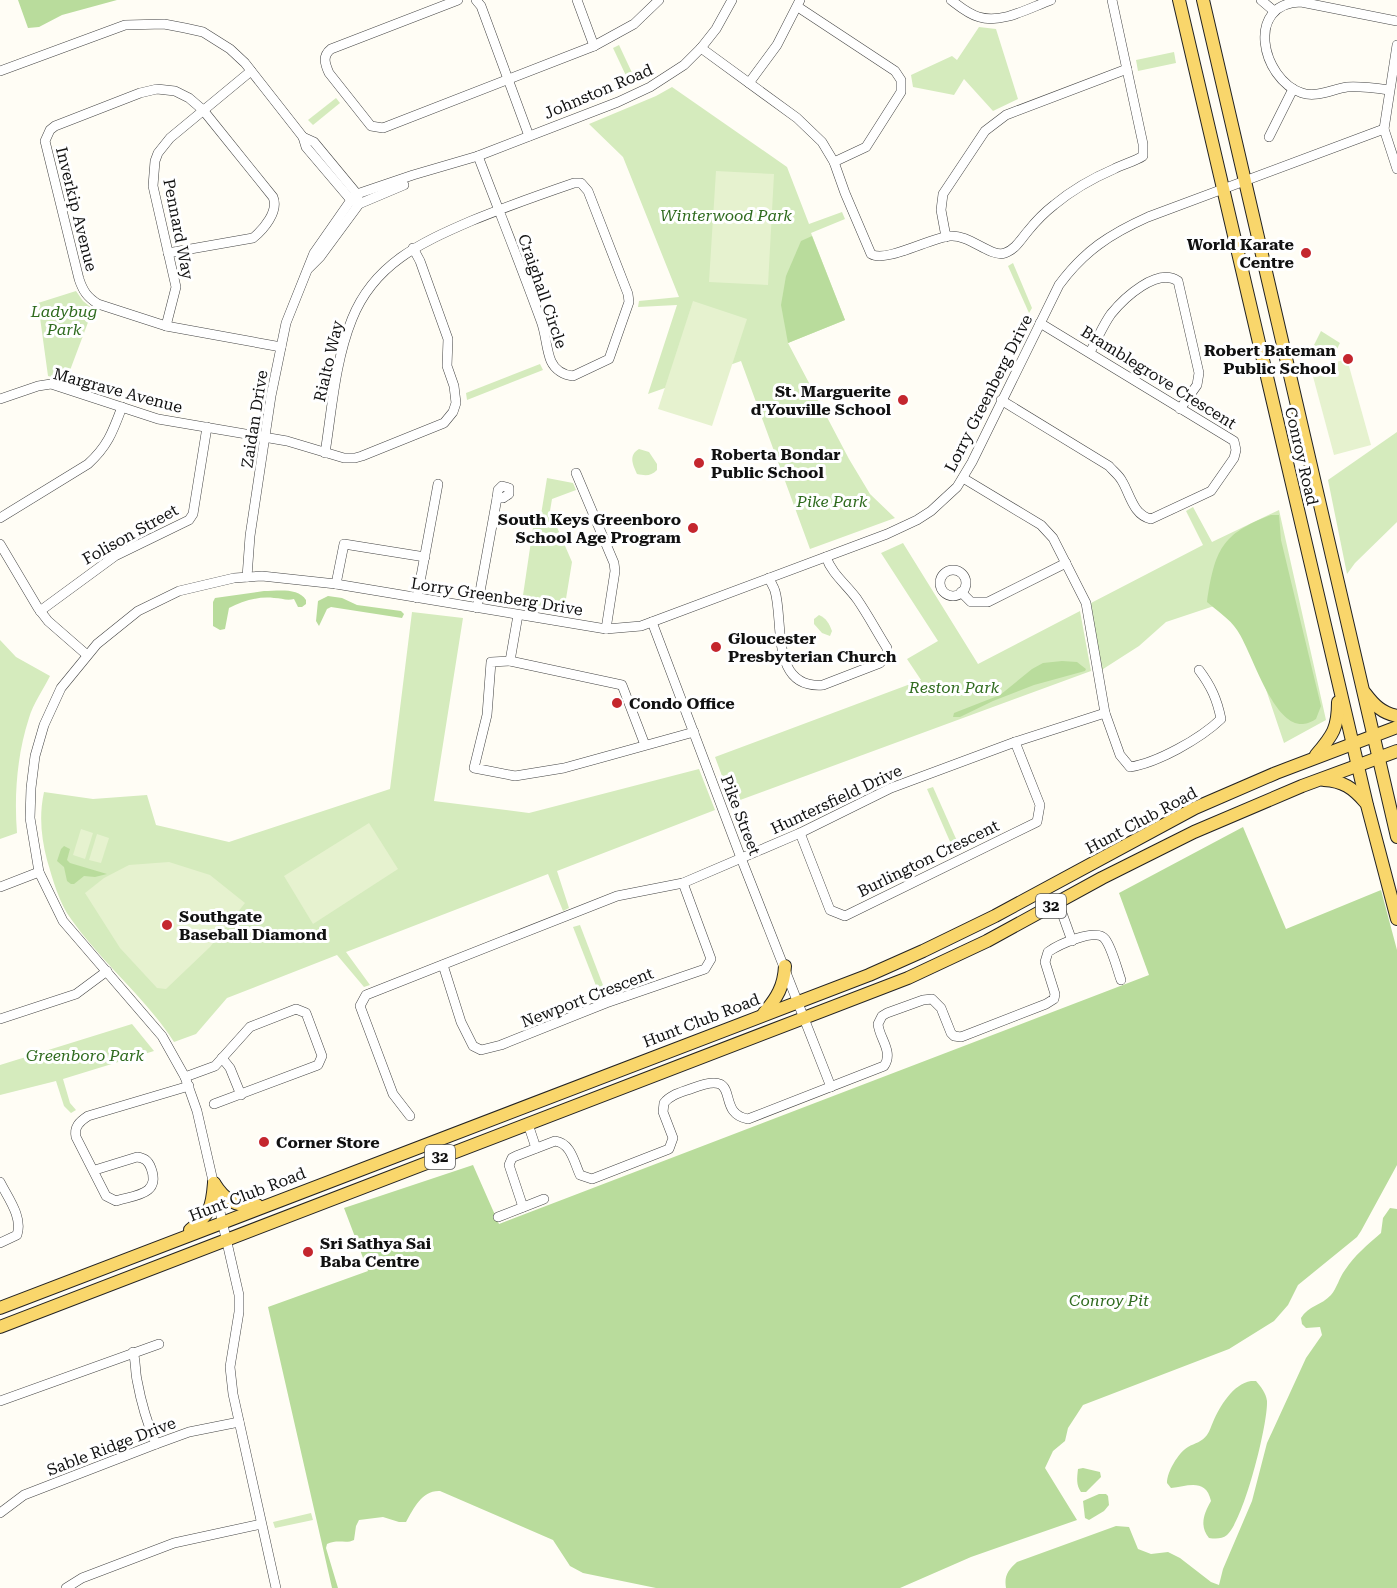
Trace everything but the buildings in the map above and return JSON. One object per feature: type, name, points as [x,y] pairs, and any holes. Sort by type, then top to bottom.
[{"type":"main road","name":"Conroy Road","points":[[1179,0],[1352,743],[1397,920]]},
{"type":"main road","name":"Conroy Road","points":[[1203,0],[1397,837]]},
{"type":"main road","points":[[1313,758],[1330,739],[1336,728],[1339,686]]},
{"type":"main road","points":[[1362,690],[1377,708],[1397,717]]},
{"type":"main road","name":"Hunt Club Road","points":[[0,1308],[764,1013],[869,975],[994,916],[1195,808],[1313,758],[1397,727]]},
{"type":"main road","name":"Hunt Club Road","points":[[0,1328],[908,978],[987,941],[1194,832],[1320,779],[1397,751]]},
{"type":"main road","points":[[1320,779],[1345,784],[1354,790],[1367,806]]},
{"type":"main road","points":[[764,1013],[779,993],[783,984],[785,966]]},
{"type":"main road","points":[[214,1183],[223,1196],[235,1204],[247,1206],[268,1204]]},
{"type":"main road","points":[[177,1239],[207,1215],[212,1202],[214,1183]]},
{"type":"street","points":[[458,0],[331,49],[325,59],[329,73],[367,123],[383,128],[594,46],[634,24],[659,0]]},
{"type":"street","points":[[476,0],[481,6],[529,136]]},
{"type":"street","points":[[577,0],[594,46]]},
{"type":"street","name":"Johnston Road","points":[[355,199],[478,156],[618,102],[650,87],[684,65],[701,48],[716,29],[732,0]]},
{"type":"street","points":[[951,0],[970,13],[993,18],[1012,15],[1051,0]]},
{"type":"street","points":[[701,48],[809,128],[822,142],[834,162],[868,250],[875,256],[885,257],[929,240],[961,236],[995,254],[1004,254],[1020,242],[1040,218],[1066,196],[1099,176],[1143,156],[1143,144],[1112,0]]},
{"type":"street","points":[[1262,0],[1274,11]]},
{"type":"street","points":[[1389,90],[1348,87],[1309,94],[1293,89],[1274,71],[1268,56],[1265,34],[1274,11],[1289,3],[1302,2],[1397,21]]},
{"type":"street","points":[[749,83],[777,45],[799,3],[895,71],[901,80],[901,92],[866,147],[834,162]]},
{"type":"street","points":[[0,71],[125,25],[164,24],[204,32],[230,49],[251,71],[303,137],[306,147],[355,199]]},
{"type":"street","points":[[1396,52],[1384,129],[1397,169]]},
{"type":"street","points":[[945,237],[941,210],[943,194],[984,131],[1006,115],[1127,69]]},
{"type":"street","name":"Pennard Way","points":[[166,326],[176,286],[153,186],[155,161],[163,144],[251,71]]},
{"type":"street","name":"Inverkip Avenue","points":[[168,253],[253,238],[274,212],[276,204],[273,196],[203,110],[184,94],[166,89],[147,91],[55,126],[50,130],[45,141],[84,292],[98,304],[166,326],[281,347]]},
{"type":"street","points":[[1269,137],[1293,89]]},
{"type":"street","name":"Lorry Greenberg Drive","points":[[226,1240],[197,1112],[187,1082],[162,1036],[63,921],[39,872],[30,814],[35,756],[52,705],[61,688],[87,655],[110,632],[138,611],[187,589],[248,577],[284,578],[336,584],[606,629],[638,627],[887,534],[931,511],[957,487],[1059,285],[1070,270],[1094,246],[1119,230],[1384,129]]},
{"type":"street","name":"Craighall Circle","points":[[478,156],[498,210],[542,324],[552,363],[566,376],[573,376],[605,363],[609,359],[629,302],[628,294],[588,191],[581,183],[574,183],[498,210]]},
{"type":"street","name":"Zaidan Drive","points":[[248,577],[250,536],[281,347],[291,306],[314,253],[355,199]]},
{"type":"street","name":"Rialto Way","points":[[325,453],[342,354],[360,302],[379,276],[413,248],[498,210]]},
{"type":"street","name":"Margrave Avenue","points":[[0,399],[51,384],[158,419],[287,441],[325,453],[355,458],[444,423],[453,412],[456,396],[447,366],[448,339],[413,248]]},
{"type":"street","points":[[1090,352],[1110,315],[1135,290],[1162,276],[1172,277],[1178,281],[1199,373],[1197,385],[1180,409]]},
{"type":"street","name":"Bramblegrove Crescent","points":[[1001,400],[1109,466],[1121,478],[1137,511],[1151,519],[1211,491],[1234,458],[1236,450],[1234,441],[1040,323]]},
{"type":"street","points":[[0,518],[99,455],[110,438],[122,407]]},
{"type":"street","name":"Folison Street","points":[[40,611],[115,556],[189,520],[193,514],[207,427]]},
{"type":"street","points":[[576,473],[614,563],[615,571],[606,629]]},
{"type":"street","points":[[963,478],[1041,525],[1053,538],[1087,609],[1105,713],[1119,755],[1130,767],[1146,764],[1209,731],[1221,719],[1218,703],[1210,684],[1198,670]]},
{"type":"street","points":[[417,598],[438,484]]},
{"type":"street","points":[[477,608],[497,498]]},
{"type":"street","points":[[0,544],[40,611],[87,655]]},
{"type":"street","points":[[336,584],[344,544],[425,557]]},
{"type":"street","points":[[770,578],[775,591],[783,653],[796,678],[814,686],[823,685],[880,663],[887,655],[887,648],[858,601],[836,576],[826,557]]},
{"type":"street","points":[[961,592],[971,602],[988,602],[1066,563]]},
{"type":"street","points":[[510,661],[518,615]]},
{"type":"street","name":"Pike Street","points":[[652,622],[831,1087]]},
{"type":"street","points":[[645,745],[622,685],[510,661],[490,662],[487,715],[474,768],[515,776],[564,768],[694,732]]},
{"type":"street","name":"Huntersfield Drive","points":[[410,1116],[393,1094],[360,1006],[366,995],[617,896],[683,883],[800,833],[891,788],[1016,742],[1105,713]]},
{"type":"street","name":"Burlington Crescent","points":[[800,833],[830,910],[845,916],[1037,822],[1040,805],[1016,742]]},
{"type":"street","points":[[0,886],[39,872]]},
{"type":"street","name":"Newport Crescent","points":[[443,965],[461,1022],[473,1046],[481,1050],[501,1045],[606,1003],[705,969],[711,959],[683,883]]},
{"type":"street","points":[[1058,902],[1072,941]]},
{"type":"street","points":[[523,1207],[509,1170],[509,1162],[512,1158],[555,1141],[562,1142],[568,1147],[579,1175],[592,1179],[669,1149],[673,1138],[663,1112],[664,1103],[669,1097],[716,1081],[723,1086],[732,1111],[738,1117],[748,1119],[879,1069],[887,1062],[888,1053],[878,1024],[882,1017],[923,999],[932,999],[941,1008],[951,1033],[961,1037],[1046,1005],[1054,999],[1055,990],[1046,966],[1046,956],[1052,949],[1072,941],[1094,934],[1103,937],[1121,980]]},
{"type":"street","points":[[0,1019],[76,994],[107,971]]},
{"type":"street","points":[[95,1170],[141,1157],[148,1162],[154,1178],[154,1183],[146,1192],[116,1201],[106,1196],[95,1170],[76,1137],[75,1131],[83,1119],[187,1082],[215,1066],[250,1027],[296,1010],[306,1013],[322,1056],[318,1065],[214,1104]]},
{"type":"street","points":[[222,1058],[230,1068],[241,1095]]},
{"type":"street","points":[[528,1124],[536,1148]]},
{"type":"street","points":[[0,1182],[19,1220],[19,1228],[17,1235],[0,1243]]},
{"type":"street","points":[[498,1217],[544,1199]]},
{"type":"street","points":[[226,1240],[239,1294],[239,1312],[230,1367],[239,1422],[276,1588]]},
{"type":"street","points":[[0,1401],[159,1344]]},
{"type":"street","points":[[133,1352],[144,1413],[156,1444]]},
{"type":"street","name":"Sable Ridge Drive","points":[[0,1514],[24,1495],[156,1444],[189,1432],[239,1422]]},
{"type":"street","points":[[66,1588],[82,1578],[174,1543],[261,1524]]},
{"type":"green space","points":[[18,0],[117,0],[62,15],[39,27],[28,28]]},
{"type":"green space","points":[[979,27],[996,29],[1018,99],[993,111],[964,79],[954,95],[913,87],[911,75],[952,56],[957,60]]},
{"type":"green space","points":[[619,45],[634,77],[628,80],[613,48]]},
{"type":"green space","points":[[1174,52],[1176,63],[1138,71],[1136,60]]},
{"type":"green space","name":"Winterwood Park","points":[[672,87],[787,167],[809,224],[842,212],[845,219],[811,233],[845,320],[788,343],[870,494],[895,518],[810,549],[741,361],[648,394],[677,305],[638,307],[639,301],[679,297],[623,157],[589,124]]},
{"type":"green space","points":[[336,98],[340,103],[313,125],[308,120]]},
{"type":"green space","points":[[716,171],[774,174],[768,285],[709,282]]},
{"type":"green space","points":[[812,236],[845,320],[788,343],[781,305],[786,276],[801,241]]},
{"type":"green space","points":[[1013,263],[1032,308],[1029,313],[1008,266]]},
{"type":"green space","name":"Ladybug Park","points":[[76,291],[93,309],[66,381],[48,376],[38,303]]},
{"type":"green space","points":[[693,301],[747,319],[712,426],[658,409]]},
{"type":"green space","points":[[1321,331],[1340,343],[1337,349],[1330,352],[1314,345]]},
{"type":"green space","points":[[1347,359],[1371,445],[1334,455],[1311,369]]},
{"type":"green space","points":[[540,364],[543,370],[467,400],[466,393]]},
{"type":"green space","points":[[1397,432],[1397,522],[1355,563],[1347,574],[1328,480]]},
{"type":"green space","points":[[639,449],[649,452],[657,464],[657,470],[653,473],[637,474],[632,457]]},
{"type":"green space","points":[[547,478],[573,483],[576,490],[552,499],[550,511],[572,562],[564,611],[522,602],[534,521],[540,521]]},
{"type":"green space","points":[[1193,507],[1212,542],[1279,510],[1326,720],[1284,743],[1251,645],[1220,604],[1166,622],[1139,646],[1100,671],[1091,603],[1203,545],[1186,511]]},
{"type":"green space","points":[[1271,515],[1279,515],[1281,540],[1321,706],[1316,719],[1305,724],[1292,721],[1272,701],[1237,630],[1227,618],[1207,602],[1213,569],[1223,546],[1241,529]]},
{"type":"green space","name":"Reston Park","points":[[903,543],[978,664],[1080,611],[1091,671],[732,803],[715,757],[921,680],[907,659],[938,641],[881,553]]},
{"type":"green space","points":[[264,591],[293,591],[306,600],[306,604],[298,607],[294,599],[251,600],[229,608],[225,629],[220,630],[213,626],[215,598]]},
{"type":"green space","points":[[328,596],[342,598],[357,605],[401,611],[404,614],[402,618],[331,607],[327,609],[319,626],[316,621],[318,601]]},
{"type":"green space","points":[[412,612],[463,618],[434,801],[529,813],[699,769],[715,810],[557,871],[569,908],[563,911],[548,874],[346,952],[370,985],[364,987],[337,955],[227,998],[196,1034],[174,1042],[150,1010],[83,935],[63,906],[43,843],[41,818],[44,792],[93,799],[147,795],[156,825],[229,842],[390,789]]},
{"type":"green space","points":[[819,615],[830,626],[832,631],[830,636],[822,633],[814,624],[814,619]]},
{"type":"green space","points":[[0,640],[16,657],[50,676],[31,713],[22,746],[16,790],[17,833],[0,839]]},
{"type":"green space","points":[[1077,662],[1086,669],[1034,685],[960,717],[953,717],[954,713],[1000,695],[1043,663]]},
{"type":"green space","points":[[933,787],[961,850],[955,853],[927,789]]},
{"type":"green space","points":[[369,823],[398,869],[313,924],[284,876]]},
{"type":"green space","name":"Conroy Pit","points":[[1243,827],[1286,929],[1381,890],[1397,950],[1397,1165],[1357,1237],[1298,1285],[1288,1305],[1274,1321],[1229,1349],[1083,1405],[1068,1428],[1065,1441],[1053,1451],[1045,1468],[1077,1520],[971,1557],[900,1588],[656,1588],[583,1573],[570,1566],[553,1540],[440,1491],[434,1491],[419,1501],[406,1522],[383,1517],[359,1520],[354,1540],[327,1544],[326,1548],[338,1588],[332,1588],[268,1307],[368,1271],[344,1208],[473,1165],[499,1224],[1149,975],[1119,893]]},
{"type":"green space","points":[[81,829],[93,833],[85,859],[73,855]]},
{"type":"green space","points":[[97,834],[109,838],[101,863],[89,860]]},
{"type":"green space","points":[[64,846],[70,849],[67,860],[70,863],[107,874],[95,877],[84,876],[71,884],[67,881],[64,867],[57,861]]},
{"type":"green space","name":"Southgate Baseball Diamond","points":[[169,862],[210,875],[245,903],[210,947],[166,989],[157,988],[120,948],[85,893],[104,878],[129,865]]},
{"type":"green space","points":[[580,925],[606,993],[600,996],[573,927]]},
{"type":"green space","name":"Greenboro Park","points":[[132,1024],[154,1051],[63,1079],[70,1103],[76,1110],[71,1113],[64,1106],[56,1081],[0,1095],[0,1065]]},
{"type":"green space","points":[[1390,1208],[1397,1209],[1397,1588],[1006,1588],[1007,1574],[1017,1562],[1116,1526],[1129,1527],[1138,1549],[1151,1554],[1168,1552],[1180,1558],[1211,1582],[1219,1585],[1223,1569],[1252,1501],[1267,1443],[1306,1358],[1322,1335],[1320,1327],[1306,1328],[1301,1318],[1307,1311],[1331,1295],[1353,1260],[1381,1233],[1383,1218]]},
{"type":"green space","points":[[1251,1381],[1258,1383],[1267,1401],[1264,1430],[1254,1471],[1234,1526],[1225,1536],[1209,1538],[1203,1524],[1211,1501],[1209,1494],[1201,1486],[1196,1485],[1171,1488],[1167,1479],[1180,1454],[1207,1435],[1219,1409],[1233,1391],[1238,1386]]},
{"type":"green space","points":[[1078,1469],[1100,1472],[1101,1477],[1086,1492],[1081,1492],[1077,1478]]},
{"type":"green space","points":[[1099,1494],[1108,1496],[1109,1505],[1089,1520],[1085,1518],[1083,1501]]},
{"type":"green space","points":[[311,1513],[313,1520],[275,1528],[273,1522]]},
{"type":"place","name":"World Karate Centre","points":[[1306,253]]},
{"type":"place","name":"Robert Bateman Public School","points":[[1348,359]]},
{"type":"place","name":"St. Marguerite d'Youville School","points":[[903,400]]},
{"type":"place","name":"Roberta Bondar Public School","points":[[699,463]]},
{"type":"place","name":"South Keys Greenboro School Age Program","points":[[693,528]]},
{"type":"place","name":"Gloucester Presbyterian Church","points":[[716,647]]},
{"type":"place","name":"Condo Office","points":[[617,703]]},
{"type":"place","name":"Southgate Baseball Diamond","points":[[167,925]]},
{"type":"place","name":"Corner Store","points":[[264,1142]]},
{"type":"place","name":"Sri Sathya Sai Baba Centre","points":[[308,1252]]},
{"type":"park label","name":"Pike Park","points":[[832,501]]}]
